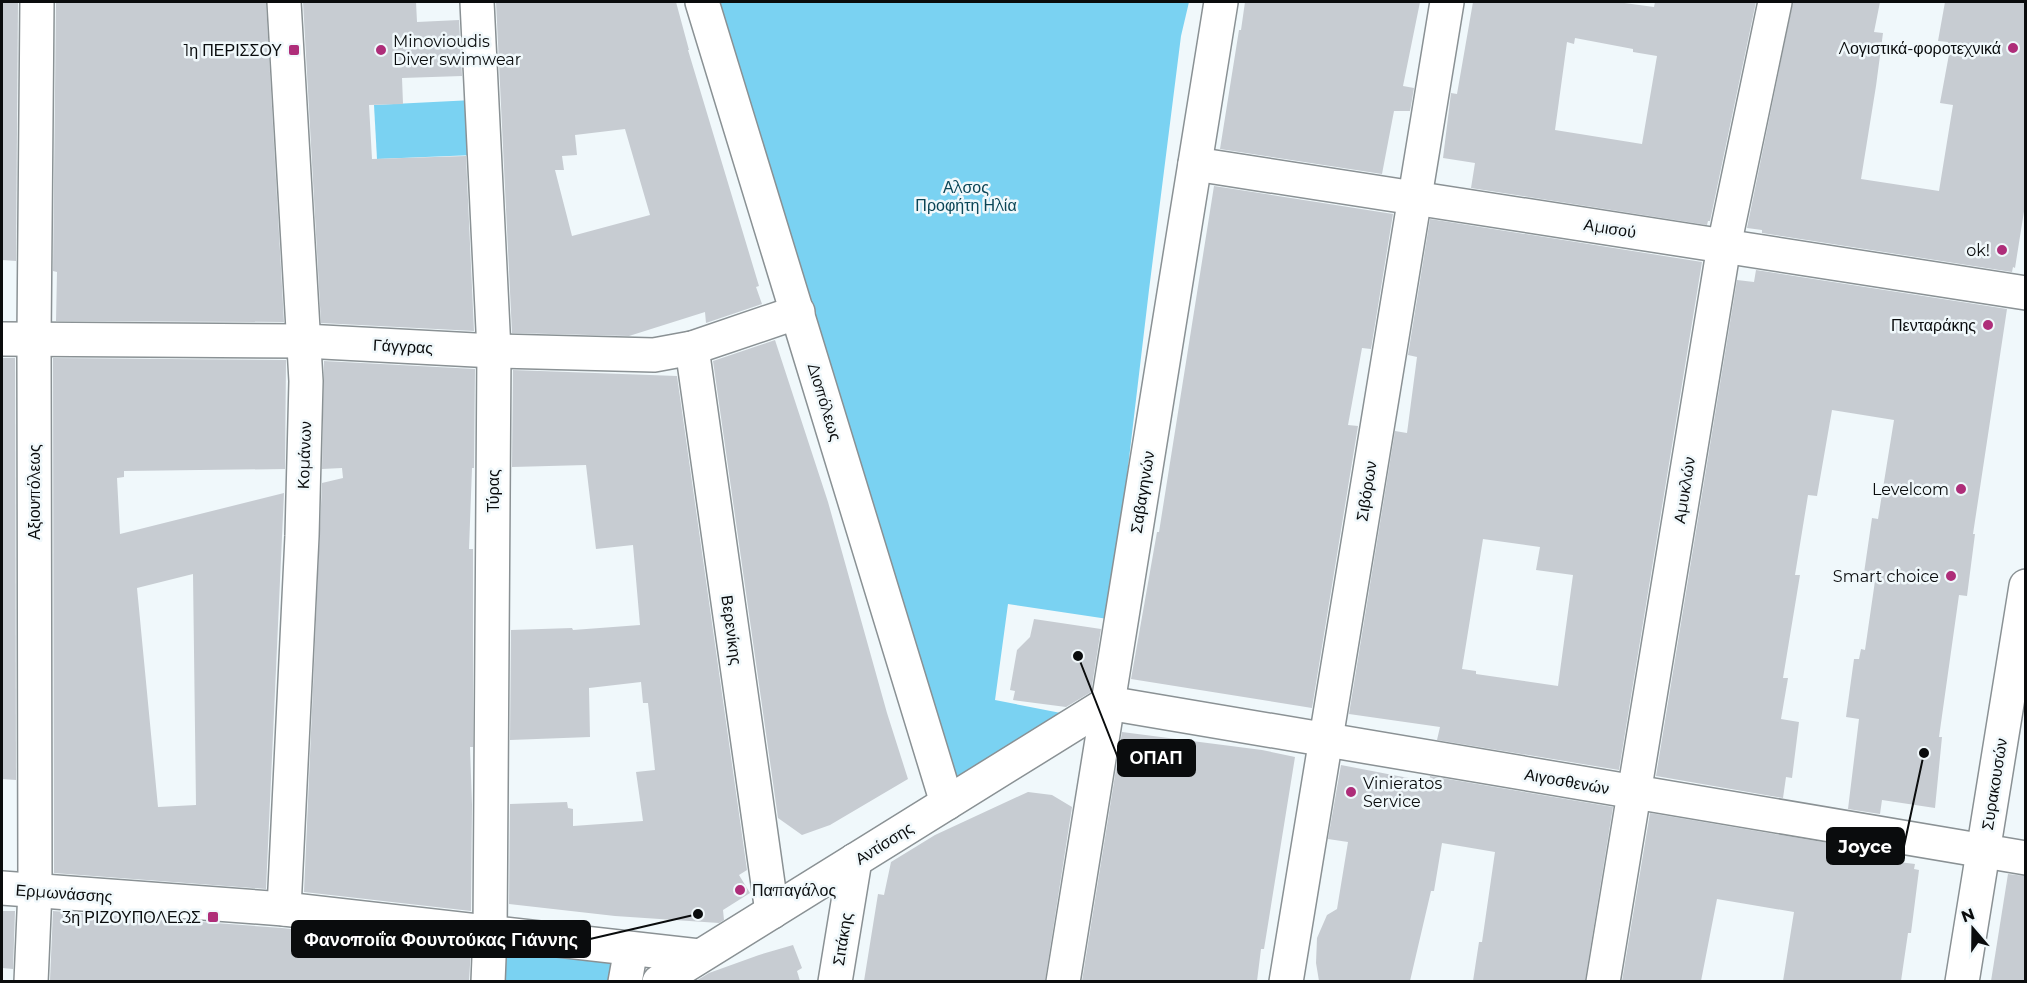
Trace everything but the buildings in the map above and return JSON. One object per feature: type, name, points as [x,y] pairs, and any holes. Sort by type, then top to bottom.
[{"type":"street","name":"Αξιουπόλεως","points":[[31,981],[35,890],[34,339],[37,2]]},
{"type":"street","name":"Κομάνων","points":[[284,2],[306,381],[302,536],[284,909]]},
{"type":"street","name":"Τύρας","points":[[477,2],[494,351],[488,981]]},
{"type":"street","name":"Διοπόλεως","points":[[702,2],[947,803]]},
{"type":"street","name":"Σαβαγηνών","points":[[1063,981],[1221,2]]},
{"type":"street","name":"Σιβόρων","points":[[1286,981],[1447,2]]},
{"type":"street","name":"Αμυκλών","points":[[1603,981],[1724,246],[1775,2]]},
{"type":"street","name":"Αμισού","points":[[1195,164],[2025,293]]},
{"type":"street","name":"Γάγγρας","points":[[2,339],[304,341],[494,351],[654,355],[692,348],[798,312]]},
{"type":"street","name":"Βερενίκης","points":[[692,348],[772,912]]},
{"type":"street","name":"Συρακουσών","points":[[1962,981],[2025,585]]},
{"type":"street","name":"Αιγοσθενών","points":[[1108,704],[2025,858]]},
{"type":"street","name":"Αντίσσης","points":[[659,981],[1108,704]]},
{"type":"street","name":"Σιτάκης","points":[[836,981],[855,860]]},
{"type":"street","name":"Ερμωνάσσης","points":[[2,888],[284,909],[699,956]]},
{"type":"street","points":[[625,981],[631,949]]},
{"type":"green space","name":"Αλσος Προφήτη Ηλία","points":[[707,2],[1189,2],[1181,36],[1108,619],[1008,604],[995,700],[1071,715],[953,789]]},
{"type":"green space","points":[[473,100],[474,155],[377,159],[374,105]]},
{"type":"green space","points":[[512,948],[617,958],[613,981],[496,982],[499,953]]},
{"type":"place","name":"Λογιστικά-φοροτεχνικά","points":[[2013,48]]},
{"type":"place","name":"1η ΠΕΡΙΣΣΟΥ","points":[[294,50]]},
{"type":"place","name":"Minovioudis Diver swimwear","points":[[381,50]]},
{"type":"place","name":"ok!","points":[[2002,250]]},
{"type":"place","name":"Πενταράκης","points":[[1988,325]]},
{"type":"place","name":"Levelcom","points":[[1961,489]]},
{"type":"place","name":"Smart choice","points":[[1951,576]]},
{"type":"place","name":"ΟΠΑΠ","points":[[1078,656]]},
{"type":"place","name":"Joyce","points":[[1924,753]]},
{"type":"place","name":"Vinieratos Service","points":[[1351,792]]},
{"type":"place","name":"Παπαγάλος","points":[[740,890]]},
{"type":"place","name":"Φανοποιΐα Φουντούκας Γιάννης","points":[[698,914]]},
{"type":"place","name":"3η ΡΙΖΟΥΠΟΛΕΩΣ","points":[[213,917]]}]
